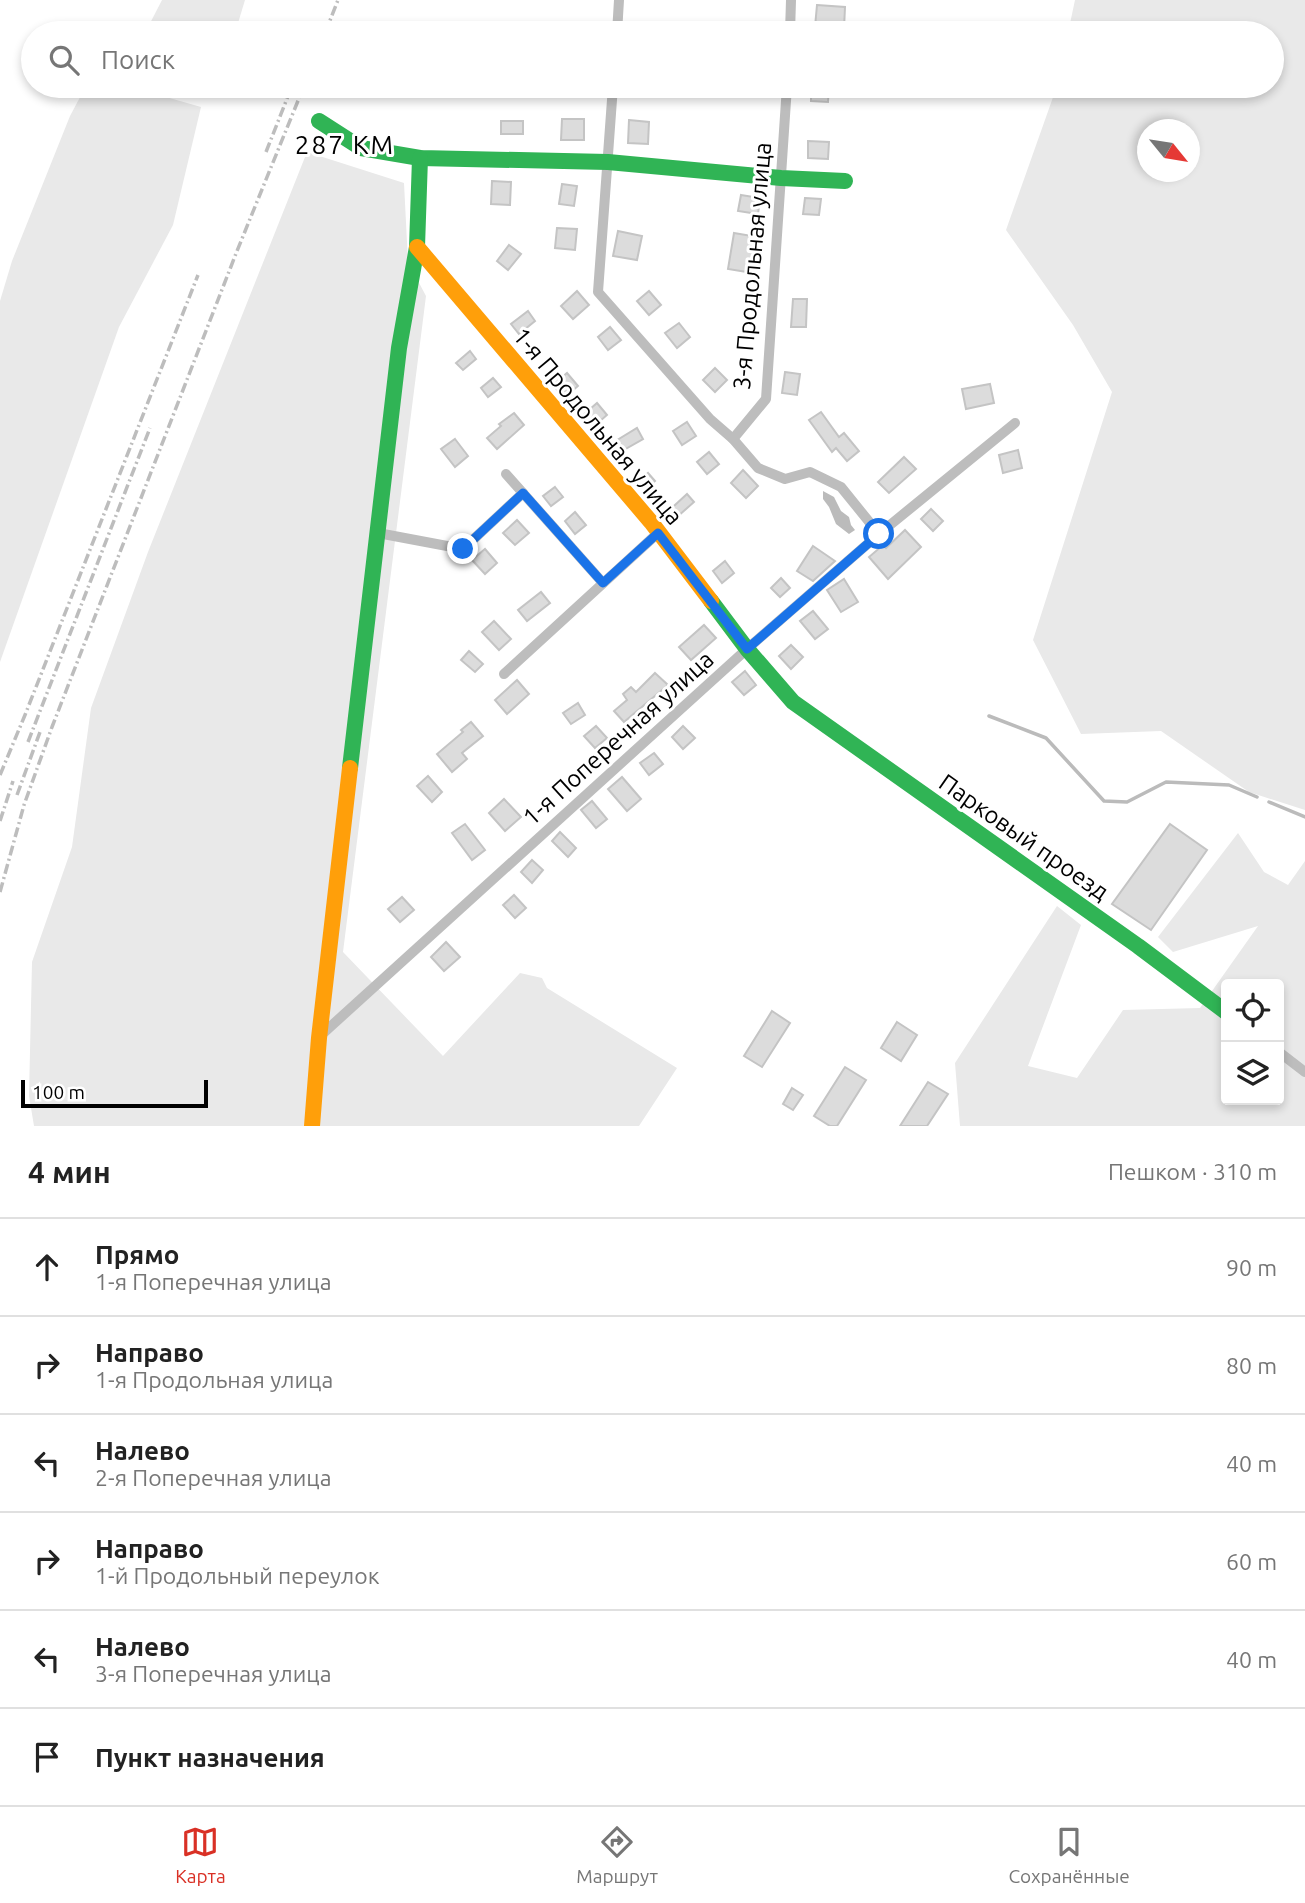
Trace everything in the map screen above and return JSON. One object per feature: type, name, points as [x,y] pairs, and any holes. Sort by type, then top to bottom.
[{"type":"street","points":[[618,21],[619,0]]},
{"type":"street","points":[[790,21],[791,0]]},
{"type":"street","points":[[612,98],[598,292],[710,419],[733,439],[758,468],[785,479],[810,472],[841,487],[879,534]]},
{"type":"street","name":"3-я Продольная улица","points":[[733,439],[766,399],[786,98]]},
{"type":"street","points":[[319,121],[362,148],[420,159],[608,162],[845,181]]},
{"type":"street","points":[[312,1126],[319,1038],[399,348],[417,247],[420,159]]},
{"type":"street","name":"1-я Продольная улица","points":[[417,247],[658,533],[747,649],[793,702]]},
{"type":"street","name":"1-я Поперечная улица","points":[[319,1038],[747,649],[879,534],[1015,423]]},
{"type":"street","points":[[506,474],[603,583]]},
{"type":"street","points":[[377,533],[463,549],[523,493]]},
{"type":"street","points":[[504,674],[658,533]]},
{"type":"street","name":"Парковый проезд","points":[[793,702],[1138,946],[1221,1008]]},
{"type":"street","points":[[1284,1056],[1305,1072]]},
{"type":"shaded area","points":[[162,0],[245,0],[239,21],[151,21]]},
{"type":"shaded area","points":[[1075,0],[1305,0],[1305,810],[1249,792],[1161,731],[1081,734],[1033,640],[1112,392],[1073,325],[1006,230],[1053,98],[1284,98],[1284,21],[1071,21]]},
{"type":"shaded area","points":[[80,98],[170,98],[201,107],[173,225],[119,327],[0,662],[0,301],[12,261]]},
{"type":"shaded area","points":[[307,152],[404,183],[408,262],[426,296],[343,952],[443,1056],[520,973],[542,978],[547,988],[677,1068],[639,1126],[34,1126],[29,1096],[32,962],[72,847],[91,708],[148,552]]},
{"type":"shaded area","points":[[823,491],[834,497],[855,530],[849,534],[836,524],[823,499]]},
{"type":"shaded area","points":[[1238,833],[1264,872],[1288,885],[1305,861],[1305,1126],[960,1126],[955,1063],[1057,906],[1081,925],[1028,1066],[1077,1078],[1123,1010],[1200,1008],[1258,926],[1173,952],[1158,937]]},
{"type":"building","points":[[817,5],[845,7],[844,21],[816,21]]},
{"type":"building","points":[[811,98],[828,98],[828,102],[811,101]]},
{"type":"building","points":[[562,119],[584,119],[584,140],[561,140]]},
{"type":"building","points":[[629,120],[649,122],[648,144],[628,143]]},
{"type":"building","points":[[501,121],[523,121],[523,134],[501,134]]},
{"type":"building","points":[[808,141],[829,142],[828,159],[808,158]]},
{"type":"building","points":[[492,181],[511,182],[510,205],[491,204]]},
{"type":"building","points":[[562,184],[577,186],[574,206],[559,204]]},
{"type":"building","points":[[741,195],[760,198],[758,214],[738,211]]},
{"type":"building","points":[[805,198],[821,199],[819,215],[803,214]]},
{"type":"building","points":[[557,228],[577,229],[575,250],[555,248]]},
{"type":"building","points":[[618,231],[642,236],[637,260],[613,256]]},
{"type":"building","points":[[734,233],[758,237],[753,273],[728,269]]},
{"type":"building","points":[[509,245],[521,254],[508,270],[497,261]]},
{"type":"building","points":[[577,291],[589,305],[573,319],[561,306]]},
{"type":"building","points":[[649,291],[661,305],[649,315],[637,301]]},
{"type":"building","points":[[793,299],[807,299],[806,327],[791,327]]},
{"type":"building","points":[[528,311],[535,321],[519,334],[511,324]]},
{"type":"building","points":[[679,323],[690,337],[677,348],[665,333]]},
{"type":"building","points":[[610,327],[621,340],[608,350],[598,337]]},
{"type":"building","points":[[470,351],[476,359],[463,370],[456,363]]},
{"type":"building","points":[[715,368],[727,380],[715,392],[703,380]]},
{"type":"building","points":[[785,372],[800,374],[797,395],[782,393]]},
{"type":"building","points":[[567,373],[578,386],[564,398],[553,385]]},
{"type":"building","points":[[493,378],[501,387],[488,397],[481,388]]},
{"type":"building","points":[[990,384],[994,403],[966,409],[962,389]]},
{"type":"building","points":[[597,403],[607,415],[592,428],[582,416]]},
{"type":"building","points":[[821,412],[839,437],[844,433],[859,451],[847,461],[836,448],[832,452],[809,420]]},
{"type":"building","points":[[514,413],[524,425],[497,449],[487,438],[501,426],[499,424]]},
{"type":"building","points":[[687,422],[696,436],[682,445],[673,431]]},
{"type":"building","points":[[637,428],[643,439],[615,455],[609,445]]},
{"type":"building","points":[[455,439],[468,456],[455,467],[441,449]]},
{"type":"building","points":[[1018,450],[1022,468],[1003,473],[999,455]]},
{"type":"building","points":[[709,452],[719,464],[707,474],[697,462]]},
{"type":"building","points":[[904,457],[916,469],[889,493],[878,482]]},
{"type":"building","points":[[743,470],[758,486],[746,498],[731,483]]},
{"type":"building","points":[[648,473],[655,481],[644,491],[637,482]]},
{"type":"building","points":[[555,487],[563,497],[551,506],[543,496]]},
{"type":"building","points":[[687,494],[694,502],[669,524],[663,516]]},
{"type":"building","points":[[931,509],[943,521],[933,531],[921,519]]},
{"type":"building","points":[[575,512],[586,525],[575,534],[565,521]]},
{"type":"building","points":[[517,520],[529,533],[515,545],[503,533]]},
{"type":"building","points":[[905,530],[921,547],[888,579],[869,557],[883,545],[886,548]]},
{"type":"building","points":[[813,546],[835,561],[813,581],[797,571]]},
{"type":"building","points":[[485,549],[497,563],[485,574],[472,560]]},
{"type":"building","points":[[725,561],[734,573],[722,583],[713,571]]},
{"type":"building","points":[[781,578],[790,588],[780,597],[771,588]]},
{"type":"building","points":[[844,579],[858,602],[841,612],[827,590]]},
{"type":"building","points":[[541,592],[550,603],[527,621],[518,610]]},
{"type":"building","points":[[813,611],[828,629],[815,639],[800,621]]},
{"type":"building","points":[[494,621],[511,639],[499,650],[482,632]]},
{"type":"building","points":[[704,625],[716,638],[691,660],[679,647]]},
{"type":"building","points":[[791,645],[803,657],[791,669],[779,656]]},
{"type":"building","points":[[469,651],[483,664],[475,672],[461,660]]},
{"type":"building","points":[[745,671],[756,685],[744,695],[732,682]]},
{"type":"building","points":[[655,673],[668,685],[624,722],[614,711],[627,700],[623,694],[631,687],[636,692]]},
{"type":"building","points":[[517,680],[529,694],[507,714],[495,700]]},
{"type":"building","points":[[578,703],[585,715],[571,724],[563,713]]},
{"type":"building","points":[[471,722],[483,736],[462,753],[467,759],[452,772],[437,754]]},
{"type":"building","points":[[596,726],[607,738],[595,748],[584,736]]},
{"type":"building","points":[[683,726],[695,738],[683,749],[672,737]]},
{"type":"building","points":[[654,753],[663,764],[649,775],[640,763]]},
{"type":"building","points":[[428,776],[442,792],[432,802],[417,786]]},
{"type":"building","points":[[622,777],[641,799],[627,811],[608,789]]},
{"type":"building","points":[[504,799],[521,817],[505,831],[489,813]]},
{"type":"building","points":[[592,801],[607,819],[596,828],[581,810]]},
{"type":"building","points":[[465,824],[485,850],[472,860],[452,833]]},
{"type":"building","points":[[1170,824],[1207,850],[1151,930],[1112,904]]},
{"type":"building","points":[[560,832],[576,848],[568,857],[552,841]]},
{"type":"building","points":[[532,860],[543,870],[532,883],[521,872]]},
{"type":"building","points":[[514,895],[526,908],[515,918],[503,905]]},
{"type":"building","points":[[402,897],[414,910],[400,922],[388,909]]},
{"type":"building","points":[[446,942],[460,957],[444,971],[431,957]]},
{"type":"building","points":[[772,1011],[790,1023],[762,1067],[744,1056]]},
{"type":"building","points":[[897,1022],[917,1035],[901,1061],[881,1048]]},
{"type":"building","points":[[845,1067],[866,1080],[837,1126],[830,1126],[814,1116]]},
{"type":"building","points":[[928,1082],[948,1094],[927,1126],[900,1126]]},
{"type":"building","points":[[792,1088],[803,1095],[793,1110],[783,1104]]},
{"type":"waterway","points":[[989,716],[1046,738],[1104,801],[1127,802],[1166,782],[1229,785],[1257,797]]},
{"type":"waterway","points":[[1269,802],[1305,817]]},
{"type":"railway","points":[[330,21],[338,0]]},
{"type":"railway","points":[[266,152],[287,98]]},
{"type":"railway","points":[[0,892],[24,805],[52,727],[299,98]]},
{"type":"railway","points":[[0,775],[198,275]]},
{"type":"railway","points":[[28,742],[150,428]]},
{"type":"railway","points":[[17,795],[40,732]]},
{"type":"railway","points":[[0,821],[13,781]]},
{"type":"traffic: fast","points":[[319,121],[361,148],[420,158],[608,162],[781,178],[845,181]]},
{"type":"traffic: fast","points":[[350,768],[399,348],[417,247],[420,158]]},
{"type":"traffic: fast","points":[[711,601],[747,649],[793,702],[1138,946],[1221,1008]]},
{"type":"traffic: slow","points":[[417,247],[651,522],[711,601]]},
{"type":"traffic: slow","points":[[312,1126],[319,1038],[350,768]]},
{"type":"district","name":"287 КМ","points":[[345,144]]},
{"type":"route","points":[[463,549],[523,493],[603,583],[658,533],[747,649],[879,534]]}]
